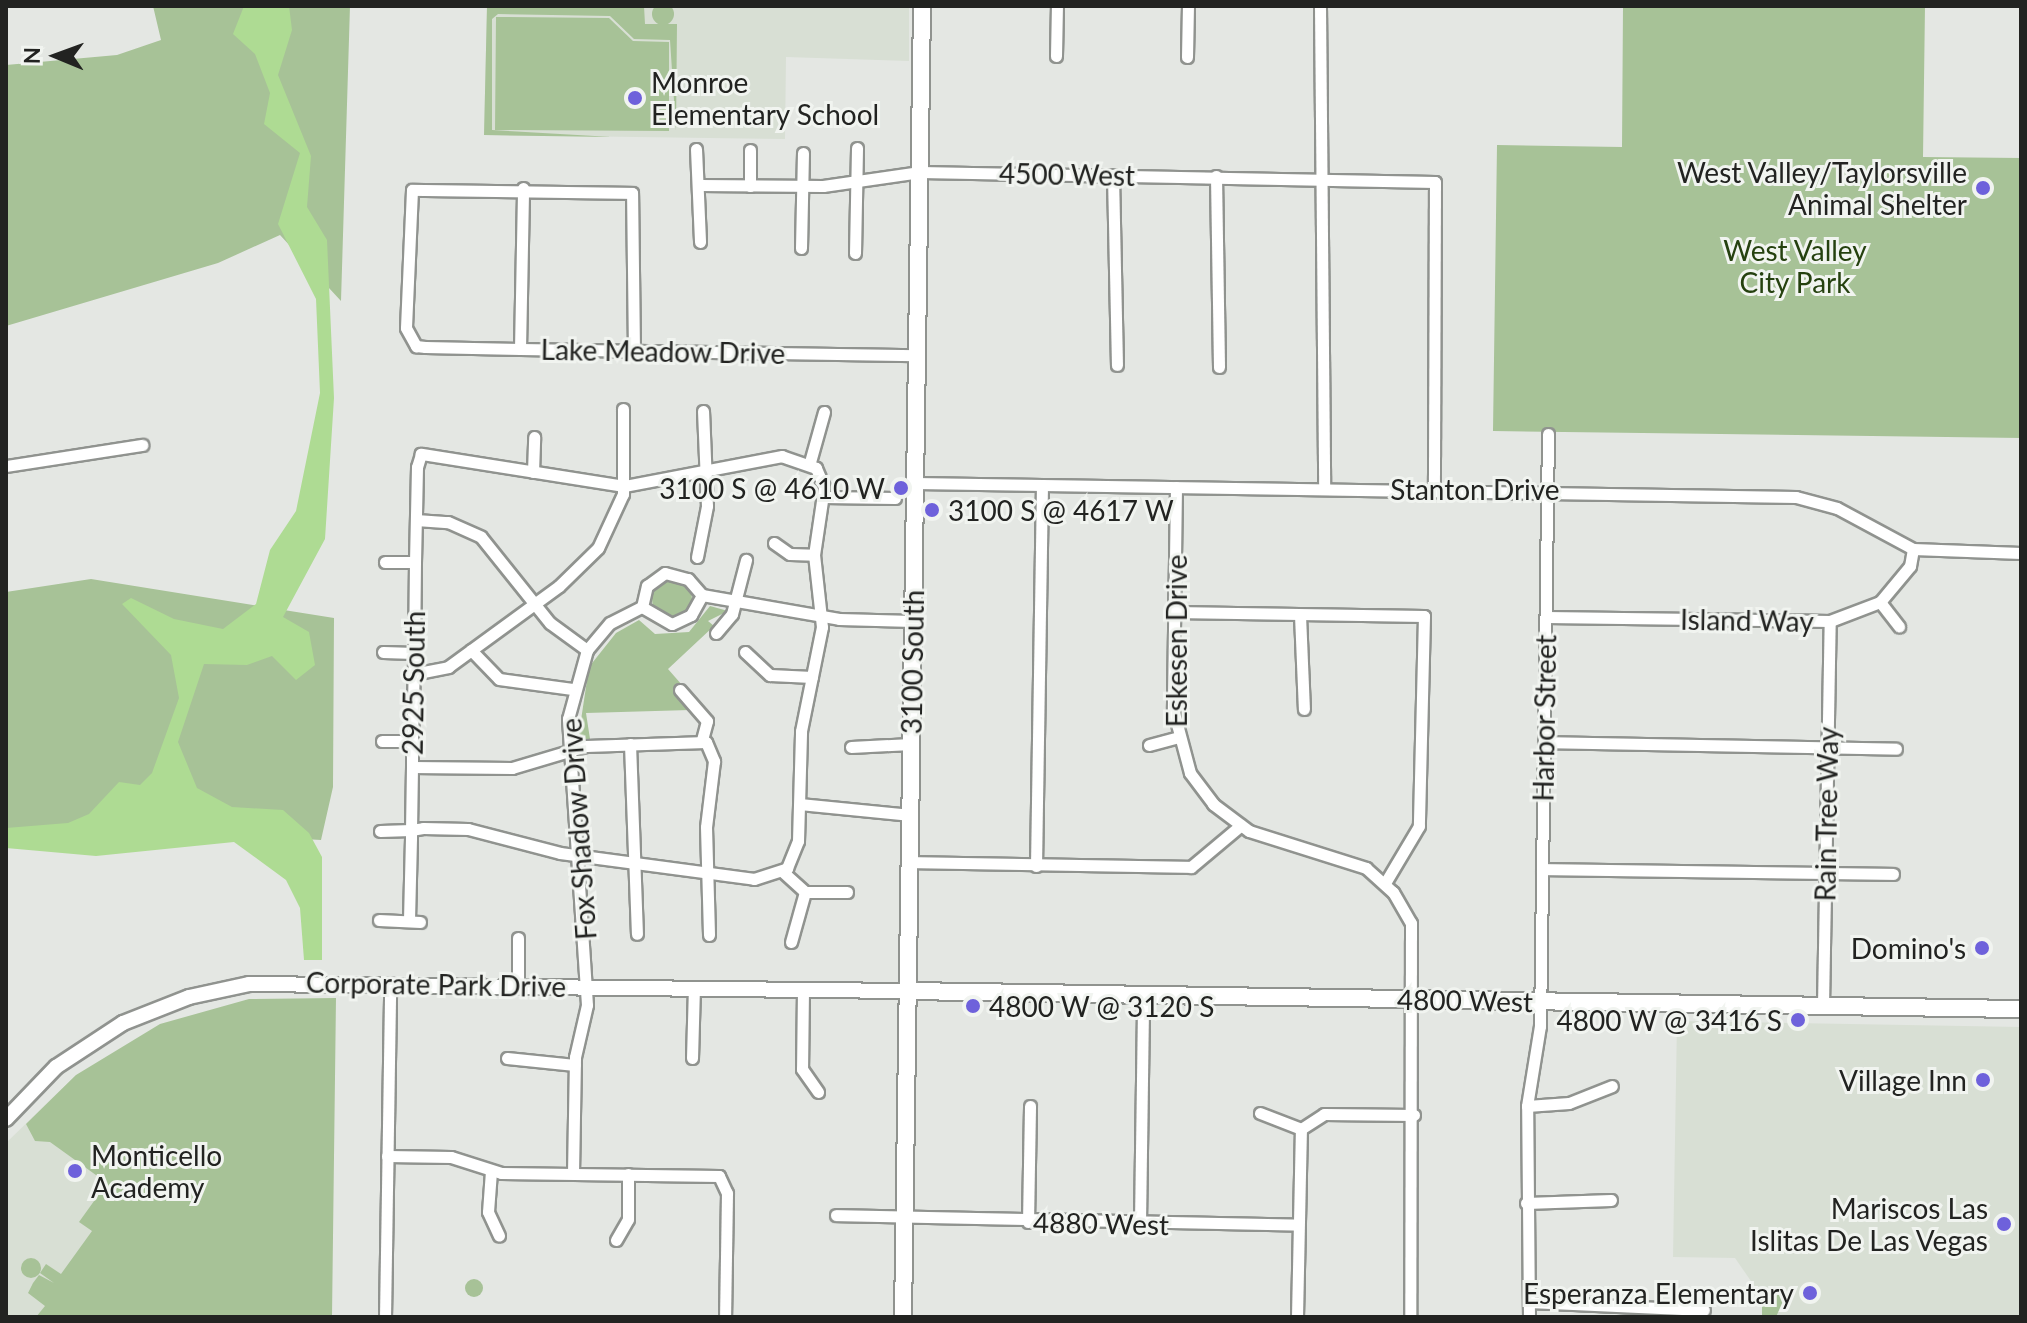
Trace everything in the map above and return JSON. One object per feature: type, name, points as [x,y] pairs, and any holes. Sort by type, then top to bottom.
[{"type":"main road","name":"3100 South","points":[[903,1317],[922,6]]},
{"type":"main road","name":"4800 West","points":[[908,991],[2021,1009]]},
{"type":"street","points":[[1056,56],[1057,6]]},
{"type":"street","points":[[1187,57],[1188,6]]},
{"type":"street","points":[[1320,6],[1318,177],[1326,272],[1324,489]]},
{"type":"street","points":[[855,253],[857,148]]},
{"type":"street","points":[[696,149],[700,185],[700,242]]},
{"type":"street","points":[[750,150],[750,186]]},
{"type":"street","points":[[801,248],[803,153]]},
{"type":"street","name":"4500 West","points":[[700,185],[802,188],[920,172],[1318,177],[1435,182],[1434,491]]},
{"type":"street","points":[[1113,175],[1117,365]]},
{"type":"street","points":[[1216,176],[1219,367]]},
{"type":"street","points":[[520,349],[523,188],[632,193],[634,351]]},
{"type":"street","name":"Lake Meadow Drive","points":[[523,188],[412,190],[410,343],[520,349],[917,355]]},
{"type":"street","points":[[413,674],[440,671],[471,650],[535,603],[598,548],[624,486],[623,409]]},
{"type":"street","points":[[697,557],[707,515],[703,411]]},
{"type":"street","points":[[810,462],[824,412]]},
{"type":"street","name":"Harbor Street","points":[[1529,1317],[1527,1106],[1540,1002],[1548,434]]},
{"type":"street","points":[[380,831],[468,829],[581,854],[637,858],[710,873],[760,879],[783,872],[796,851],[801,731],[820,617],[814,555],[824,497],[822,477],[810,462],[773,457],[624,486],[533,472],[534,437]]},
{"type":"street","points":[[6,466],[142,445]]},
{"type":"street","name":"2925 South","points":[[379,920],[414,921],[411,830],[417,462],[428,450],[533,472]]},
{"type":"street","name":"Stanton Drive","points":[[915,483],[1434,491],[1548,488],[1806,498],[1913,549],[2021,553]]},
{"type":"street","points":[[1036,866],[1042,485]]},
{"type":"street","name":"Eskesen Drive","points":[[1176,487],[1176,738],[1197,785],[1241,825],[1356,864],[1385,883],[1411,923],[1416,1000],[1410,1317]]},
{"type":"street","points":[[824,497],[895,498]]},
{"type":"street","points":[[416,520],[448,522],[481,537],[535,603],[587,650]]},
{"type":"street","points":[[774,543],[790,554],[814,555]]},
{"type":"street","name":"Island Way","points":[[1546,617],[1830,621],[1880,602],[1910,566],[1913,549]]},
{"type":"street","points":[[716,633],[736,597],[746,560]]},
{"type":"street","points":[[385,562],[415,562]]},
{"type":"street","name":"Fox Shadow Drive","points":[[573,1173],[575,1065],[586,986],[581,854],[567,749],[572,689],[587,650],[610,623],[642,607],[647,586],[665,573],[688,579],[702,595],[736,597],[820,617],[913,621]]},
{"type":"street","points":[[642,607],[672,624],[691,615],[702,595]]},
{"type":"street","points":[[1880,602],[1899,626]]},
{"type":"street","points":[[1174,612],[1424,616],[1419,826],[1385,883]]},
{"type":"street","points":[[1300,615],[1304,709]]},
{"type":"street","name":"Rain Tree Way","points":[[1823,1006],[1830,621]]},
{"type":"street","points":[[471,650],[499,679],[572,689]]},
{"type":"street","points":[[383,652],[414,653]]},
{"type":"street","points":[[745,652],[770,675],[812,677]]},
{"type":"street","points":[[680,690],[707,721],[702,740],[714,761],[706,827],[710,873],[709,935]]},
{"type":"street","points":[[1149,745],[1176,738]]},
{"type":"street","points":[[412,767],[512,768],[567,749],[702,740]]},
{"type":"street","points":[[382,741],[412,741]]},
{"type":"street","points":[[1544,742],[1896,749]]},
{"type":"street","points":[[630,744],[637,858],[637,934]]},
{"type":"street","points":[[851,747],[911,744]]},
{"type":"street","points":[[800,804],[910,815]]},
{"type":"street","points":[[910,862],[1191,867],[1241,825]]},
{"type":"street","points":[[1542,869],[1893,874]]},
{"type":"street","points":[[783,872],[805,892],[847,892]]},
{"type":"street","points":[[791,942],[805,892]]},
{"type":"street","points":[[518,938],[518,985]]},
{"type":"street","points":[[385,1317],[390,983]]},
{"type":"street","name":"Corporate Park Drive","points":[[6,1119],[76,1052],[172,1002],[249,984],[390,983],[908,991]]},
{"type":"street","points":[[692,1058],[694,988]]},
{"type":"street","points":[[803,990],[802,1069],[818,1092]]},
{"type":"street","points":[[1140,1223],[1143,995]]},
{"type":"street","points":[[507,1058],[575,1065]]},
{"type":"street","points":[[1527,1106],[1569,1103],[1612,1086]]},
{"type":"street","points":[[1028,1222],[1030,1106]]},
{"type":"street","points":[[1260,1113],[1301,1129]]},
{"type":"street","points":[[1301,1129],[1324,1114],[1414,1115]]},
{"type":"street","points":[[1297,1317],[1301,1129]]},
{"type":"street","points":[[387,1156],[451,1157],[491,1171],[719,1176],[727,1193],[725,1317]]},
{"type":"street","points":[[491,1171],[488,1212],[499,1236]]},
{"type":"street","points":[[616,1240],[628,1219],[628,1174]]},
{"type":"street","points":[[1526,1203],[1611,1200]]},
{"type":"street","name":"4880 West","points":[[836,1215],[904,1220],[1298,1225]]},
{"type":"street","points":[[1529,1302],[1704,1310]]},
{"type":"shaded area","points":[[244,6],[289,6],[292,30],[278,75],[311,156],[307,207],[327,240],[334,398],[325,539],[283,617],[309,632],[315,665],[296,680],[272,656],[247,665],[204,664],[178,742],[197,788],[232,807],[283,810],[309,833],[322,857],[322,960],[304,960],[300,908],[286,880],[234,842],[96,856],[6,848],[6,828],[68,823],[89,814],[119,782],[140,785],[152,773],[179,698],[171,655],[122,604],[131,598],[174,619],[223,629],[256,604],[270,550],[296,511],[320,393],[316,299],[278,224],[300,153],[264,124],[270,93],[255,54],[233,34]]},
{"type":"shaded area","name":"Monroe Elementary School","points":[[487,6],[909,6],[909,61],[786,57],[785,139],[484,135]]},
{"type":"shaded area","points":[[1677,1021],[2021,1027],[2021,1317],[1762,1317],[1762,1297],[1735,1258],[1673,1257]]},
{"type":"shaded area","name":"Monticello Academy","points":[[76,1075],[165,1199],[146,1317],[6,1317],[6,1143]]},
{"type":"green space","points":[[659,3],[667,3],[674,14],[667,25],[659,25],[652,18],[652,10]]},
{"type":"green space","points":[[153,6],[350,6],[341,301],[280,235],[218,263],[6,326],[6,65],[117,55],[161,40]]},
{"type":"green space","points":[[487,6],[644,6],[645,24],[677,24],[676,131],[670,40],[634,39],[610,16],[498,14],[492,19],[492,130],[612,137],[484,135]]},
{"type":"green space","name":"West Valley City Park","points":[[1623,6],[1925,6],[1923,157],[2021,158],[2021,438],[1493,431],[1497,145],[1622,147]]},
{"type":"green space","points":[[496,17],[609,18],[633,41],[669,42],[669,131],[495,130]]},
{"type":"green space","points":[[91,579],[334,618],[333,787],[321,840],[53,825],[6,833],[6,592]]},
{"type":"green space","points":[[672,579],[686,585],[692,599],[686,613],[672,619],[658,613],[652,599],[658,585]]},
{"type":"green space","points":[[710,606],[728,611],[708,621],[714,626],[668,669],[682,685],[674,693],[690,710],[586,713],[590,739],[578,740],[589,667],[616,633],[639,620],[655,634],[689,632]]},
{"type":"green space","points":[[336,998],[332,1317],[36,1317],[45,1306],[28,1293],[33,1283],[39,1275],[54,1283],[40,1273],[46,1264],[61,1274],[92,1231],[79,1222],[107,1183],[50,1142],[35,1141],[26,1124],[76,1075],[160,1024],[249,999]]},
{"type":"green space","points":[[31,1258],[38,1261],[41,1268],[38,1275],[31,1278],[24,1275],[21,1268],[24,1261]]},
{"type":"green space","points":[[474,1279],[483,1288],[474,1297],[465,1288]]},
{"type":"green space","points":[[1786,1294],[1776,1317],[1762,1317],[1762,1297]]},
{"type":"place","name":"Monroe Elementary School","points":[[635,98]]},
{"type":"place","name":"West Valley/Taylorsville Animal Shelter","points":[[1983,188]]},
{"type":"place","name":"3100 S @ 4610 W","points":[[901,488]]},
{"type":"place","name":"3100 S @ 4617 W","points":[[932,510]]},
{"type":"place","name":"Domino's","points":[[1982,948]]},
{"type":"place","name":"4800 W @ 3120 S","points":[[973,1006]]},
{"type":"place","name":"4800 W @ 3416 S","points":[[1798,1020]]},
{"type":"place","name":"Village Inn","points":[[1983,1080]]},
{"type":"place","name":"Monticello Academy","points":[[75,1171]]},
{"type":"place","name":"Mariscos Las Islitas De Las Vegas","points":[[2004,1224]]},
{"type":"place","name":"Esperanza Elementary","points":[[1810,1293]]}]
